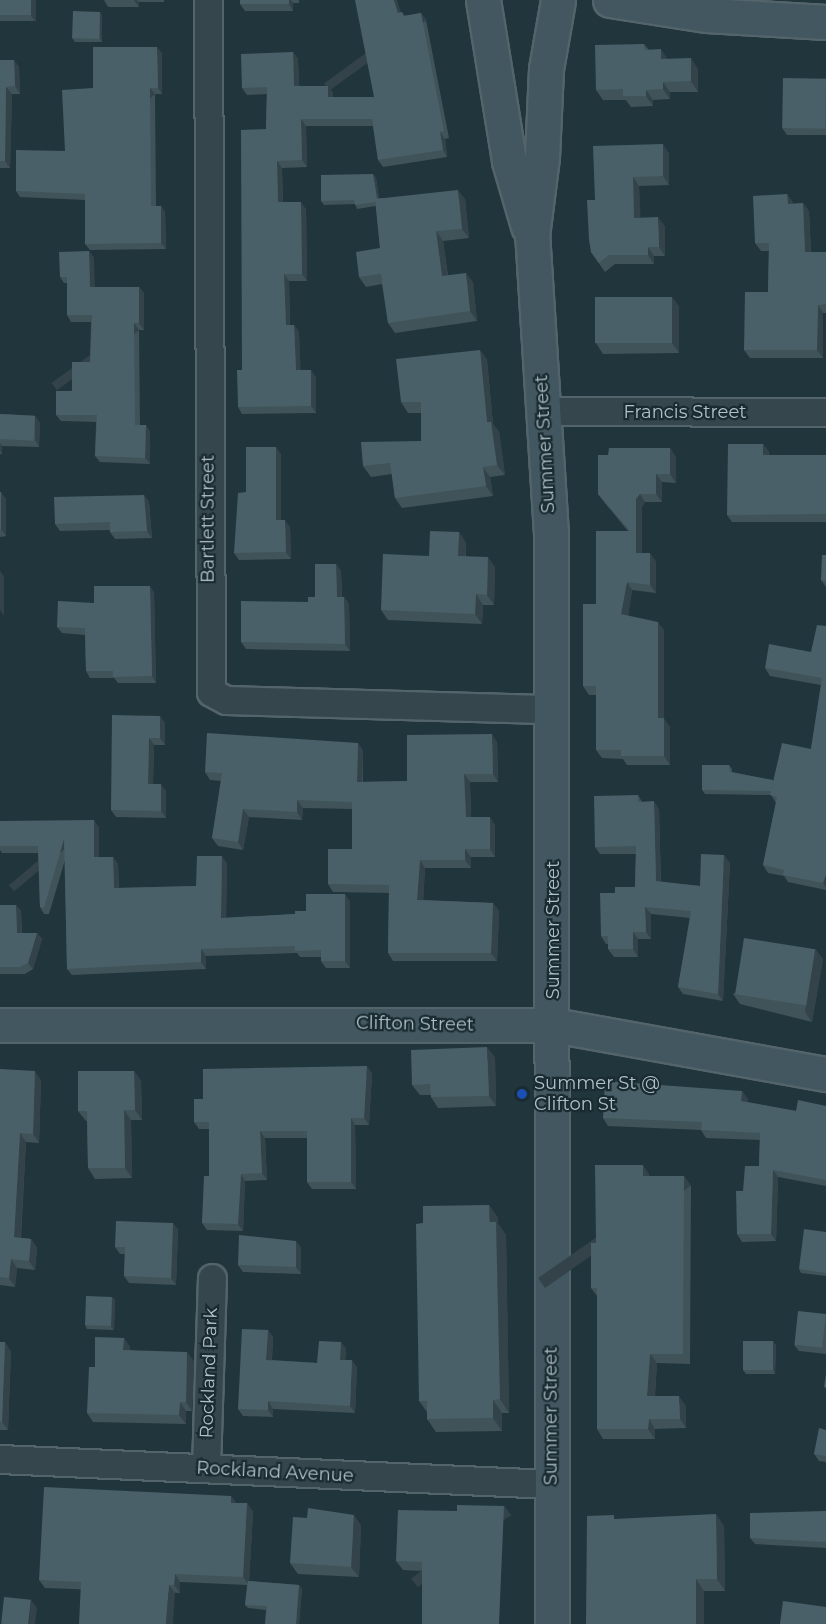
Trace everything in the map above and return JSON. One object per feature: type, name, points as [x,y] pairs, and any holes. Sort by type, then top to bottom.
[{"type":"street","name":"Bartlett Street","points":[[208,0],[211,692],[226,700],[553,710]]},
{"type":"street","name":"Summer Street","points":[[483,0],[509,161],[532,236]]},
{"type":"street","name":"Summer Street","points":[[552,1624],[550,1484],[553,1025],[551,534],[532,236],[542,157],[546,69],[558,0]]},
{"type":"street","points":[[610,0],[658,4],[753,20],[826,22]]},
{"type":"street","name":"Francis Street","points":[[544,411],[826,412]]},
{"type":"street","name":"Clifton Street","points":[[0,1025],[553,1025],[826,1074]]},
{"type":"street","name":"Rockland Park","points":[[206,1468],[212,1278]]},
{"type":"street","name":"Rockland Avenue","points":[[0,1459],[550,1484]]},
{"type":"building","points":[[0,0],[31,0],[31,15],[0,15]]},
{"type":"building","points":[[240,0],[289,0],[289,4],[240,4]]},
{"type":"building","points":[[355,0],[394,0],[398,13],[402,12],[403,16],[421,13],[444,131],[440,132],[443,150],[378,160],[372,119],[301,119],[302,160],[277,161],[278,202],[301,202],[302,274],[284,274],[286,325],[294,325],[296,370],[311,370],[311,406],[238,407],[237,370],[242,370],[241,130],[266,129],[267,87],[242,88],[241,54],[293,52],[294,86],[328,86],[328,97],[374,97]]},
{"type":"building","points":[[73,11],[100,12],[99,39],[72,38]]},
{"type":"building","points":[[644,44],[645,50],[661,49],[661,59],[691,58],[691,81],[663,82],[663,89],[646,90],[646,96],[623,96],[623,89],[596,90],[595,45]]},
{"type":"building","points":[[93,47],[157,47],[158,88],[150,88],[151,206],[161,206],[161,243],[85,244],[85,194],[16,191],[16,150],[65,151],[62,90],[93,88]]},
{"type":"building","points":[[0,60],[14,60],[15,86],[6,87],[5,161],[0,161]]},
{"type":"building","points":[[783,78],[826,79],[825,129],[782,128]]},
{"type":"building","points":[[663,144],[663,176],[633,177],[634,218],[658,217],[659,247],[648,247],[648,255],[609,255],[599,263],[591,252],[589,240],[587,200],[595,200],[593,146]]},
{"type":"building","points":[[373,174],[377,199],[375,202],[355,205],[354,200],[321,201],[321,175]]},
{"type":"building","points":[[458,190],[462,229],[436,231],[442,276],[466,273],[470,311],[388,323],[381,274],[359,277],[356,252],[380,248],[375,199]]},
{"type":"building","points":[[787,194],[788,204],[803,203],[805,252],[826,252],[826,304],[818,305],[817,350],[744,350],[745,292],[768,292],[769,243],[755,243],[753,196]]},
{"type":"building","points":[[89,251],[90,287],[139,287],[139,323],[134,323],[135,425],[146,425],[145,458],[95,456],[97,415],[56,415],[56,391],[72,391],[72,362],[90,362],[92,315],[67,315],[67,277],[60,277],[59,252]]},
{"type":"building","points":[[595,297],[672,297],[672,343],[595,343]]},
{"type":"building","points":[[480,350],[487,422],[491,422],[497,465],[483,467],[486,486],[395,498],[390,463],[363,466],[361,442],[421,441],[421,402],[401,402],[396,359]]},
{"type":"building","points":[[0,414],[35,416],[34,441],[0,439]]},
{"type":"building","points":[[728,444],[763,444],[763,455],[826,455],[826,514],[727,515]]},
{"type":"building","points":[[246,447],[276,447],[276,520],[285,520],[286,552],[234,553],[238,493],[246,492]]},
{"type":"building","points":[[609,448],[670,448],[670,474],[656,474],[656,494],[640,494],[636,499],[636,553],[650,553],[650,585],[627,582],[621,614],[658,622],[658,718],[664,718],[664,756],[621,756],[621,750],[596,750],[596,686],[583,686],[583,604],[596,604],[596,531],[630,531],[598,494],[598,455],[608,455]]},
{"type":"building","points":[[0,492],[1,492],[0,529]]},
{"type":"building","points":[[144,495],[147,531],[110,532],[110,522],[55,524],[54,497]]},
{"type":"building","points":[[430,531],[459,532],[458,556],[488,557],[487,595],[476,594],[475,614],[381,610],[383,554],[429,556]]},
{"type":"building","points":[[822,555],[826,555],[826,581],[821,580]]},
{"type":"building","points":[[315,564],[336,564],[337,597],[344,597],[345,644],[241,642],[241,601],[308,602],[308,597],[315,597]]},
{"type":"building","points":[[94,586],[150,586],[152,676],[113,677],[113,671],[86,671],[85,628],[57,627],[58,601],[94,603]]},
{"type":"building","points":[[817,625],[826,626],[826,874],[823,883],[783,875],[784,870],[763,865],[777,797],[770,795],[782,743],[811,749],[822,678],[765,668],[769,644],[811,652]]},
{"type":"building","points":[[112,715],[160,716],[160,738],[149,738],[148,784],[161,784],[161,811],[111,810]]},
{"type":"building","points":[[207,733],[358,743],[357,782],[407,781],[407,735],[492,734],[493,774],[464,774],[466,817],[490,817],[490,849],[465,849],[465,860],[420,860],[417,900],[493,903],[491,953],[388,953],[389,885],[328,884],[328,849],[352,849],[352,802],[297,800],[297,812],[243,809],[238,842],[212,838],[222,773],[205,772]]},
{"type":"building","points":[[702,765],[729,765],[730,772],[773,780],[771,791],[702,790]]},
{"type":"building","points":[[638,795],[638,802],[654,801],[656,881],[700,886],[701,854],[724,855],[718,994],[678,987],[691,911],[645,907],[646,932],[633,932],[633,949],[608,949],[608,936],[601,936],[600,893],[615,893],[615,887],[635,887],[636,846],[595,847],[594,796]]},
{"type":"building","points":[[94,820],[94,857],[113,857],[114,888],[196,886],[197,856],[222,856],[221,918],[295,914],[295,911],[306,911],[306,894],[345,894],[345,961],[321,961],[321,950],[295,951],[295,946],[201,949],[201,962],[67,969],[64,839],[44,908],[40,907],[38,846],[0,846],[0,821]]},
{"type":"building","points":[[0,905],[16,905],[17,933],[37,933],[28,963],[20,967],[0,967]]},
{"type":"building","points":[[744,938],[815,949],[806,1006],[735,994]]},
{"type":"building","points":[[487,1047],[489,1096],[431,1097],[430,1084],[412,1085],[411,1050]]},
{"type":"building","points":[[367,1066],[364,1118],[351,1118],[351,1182],[307,1182],[307,1131],[260,1131],[262,1173],[241,1174],[238,1224],[202,1223],[204,1176],[209,1176],[209,1122],[194,1122],[194,1099],[203,1099],[203,1069]]},
{"type":"building","points":[[0,1069],[35,1071],[33,1134],[20,1133],[14,1237],[31,1239],[29,1261],[11,1259],[9,1278],[0,1277]]},
{"type":"building","points":[[78,1071],[134,1071],[135,1110],[124,1110],[125,1168],[88,1168],[87,1111],[78,1111]]},
{"type":"building","points":[[605,1081],[742,1091],[741,1101],[796,1111],[798,1100],[826,1106],[826,1180],[773,1170],[771,1234],[737,1234],[736,1191],[743,1191],[745,1166],[759,1166],[760,1133],[701,1130],[702,1122],[603,1118]]},
{"type":"building","points":[[595,1165],[643,1165],[643,1176],[684,1176],[683,1354],[650,1354],[647,1396],[679,1396],[680,1419],[649,1419],[648,1429],[597,1429],[597,1288],[591,1288],[591,1243],[596,1243]]},
{"type":"building","points":[[489,1205],[489,1222],[496,1222],[500,1399],[493,1400],[493,1418],[427,1419],[427,1401],[419,1401],[416,1224],[423,1223],[423,1206]]},
{"type":"building","points":[[116,1221],[173,1223],[171,1278],[124,1276],[125,1247],[115,1247]]},
{"type":"building","points":[[804,1229],[826,1232],[826,1273],[799,1269]]},
{"type":"building","points":[[239,1235],[296,1241],[296,1267],[238,1265]]},
{"type":"building","points":[[86,1296],[112,1297],[111,1326],[85,1325]]},
{"type":"building","points":[[798,1311],[826,1314],[822,1348],[794,1345]]},
{"type":"building","points":[[242,1329],[268,1330],[266,1360],[317,1363],[319,1341],[341,1342],[340,1360],[352,1360],[350,1406],[268,1401],[268,1410],[238,1409]]},
{"type":"building","points":[[95,1337],[124,1338],[123,1350],[187,1352],[186,1402],[180,1402],[179,1415],[87,1413],[89,1367],[95,1367]]},
{"type":"building","points":[[743,1341],[773,1341],[773,1370],[743,1370]]},
{"type":"building","points":[[0,1342],[5,1342],[2,1422],[0,1421]]},
{"type":"building","points":[[819,1428],[826,1430],[826,1456],[814,1454]]},
{"type":"building","points":[[44,1487],[231,1496],[231,1503],[247,1503],[243,1577],[175,1574],[174,1585],[169,1585],[166,1624],[79,1624],[81,1582],[39,1580]]},
{"type":"building","points":[[457,1505],[504,1506],[499,1624],[422,1624],[422,1562],[396,1561],[398,1510],[457,1511]]},
{"type":"building","points":[[308,1508],[354,1515],[351,1567],[290,1563],[293,1517],[307,1518]]},
{"type":"building","points":[[826,1511],[826,1542],[750,1538],[750,1513]]},
{"type":"building","points":[[716,1514],[717,1579],[696,1579],[696,1624],[586,1624],[587,1516],[614,1515],[614,1519]]},
{"type":"building","points":[[248,1581],[299,1585],[296,1624],[265,1624],[267,1606],[245,1605]]},
{"type":"building","points":[[4,1597],[31,1600],[28,1624],[1,1624]]},
{"type":"building","points":[[783,1601],[826,1607],[826,1624],[780,1624]]},
{"type":"place","name":"Summer St @ Clifton St","points":[[522,1094]]}]
